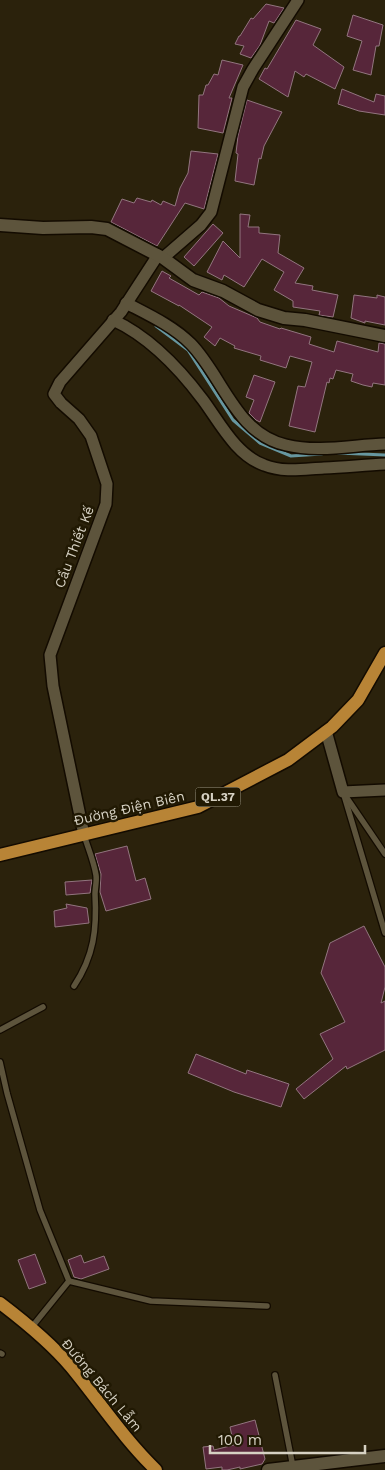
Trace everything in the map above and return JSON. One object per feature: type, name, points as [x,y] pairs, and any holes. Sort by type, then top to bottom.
[{"type":"main road","name":"Đường Điện Biên","points":[[0,855],[198,807],[288,760],[326,731],[358,700],[385,653]]},
{"type":"main road","name":"Đường Bách Lẫm","points":[[0,1303],[31,1328],[70,1365],[140,1454],[156,1470]]},
{"type":"street","name":"Cầu Thiết Kế","points":[[84,834],[52,686],[50,655],[106,504],[107,484],[90,436],[79,419],[54,394],[60,382],[113,320],[161,256],[201,225],[211,212],[243,87],[298,0]]},
{"type":"street","points":[[0,225],[43,228],[91,227],[107,230],[161,256],[193,280],[223,291],[258,310],[284,318],[305,320],[385,336]]},
{"type":"street","points":[[126,303],[168,326],[190,344],[202,357],[238,411],[256,431],[267,438],[277,443],[301,448],[385,444]]},
{"type":"street","points":[[113,320],[149,342],[170,362],[202,399],[222,428],[253,460],[265,466],[291,471],[385,464]]},
{"type":"street","points":[[326,731],[343,792],[385,790]]},
{"type":"street","points":[[268,1470],[385,1456]]},
{"type":"lane","points":[[343,792],[385,854]]},
{"type":"lane","points":[[343,792],[385,933]]},
{"type":"lane","points":[[74,986],[82,974],[93,945],[97,910],[96,876],[84,834]]},
{"type":"lane","points":[[0,1030],[43,1007]]},
{"type":"lane","points":[[0,1062],[40,1210],[69,1281]]},
{"type":"lane","points":[[69,1281],[151,1301],[267,1306]]},
{"type":"lane","points":[[31,1328],[69,1281]]},
{"type":"lane","points":[[275,1375],[293,1467]]},
{"type":"building","points":[[266,4],[284,8],[274,23],[269,21],[260,45],[251,58],[240,54],[244,46],[235,44],[239,36],[251,18],[253,19]]},
{"type":"building","points":[[353,15],[383,25],[379,46],[376,46],[371,75],[353,70],[362,41],[347,36]]},
{"type":"building","points":[[296,20],[321,29],[313,45],[344,67],[335,89],[306,74],[304,77],[295,71],[288,97],[259,79]]},
{"type":"building","points":[[222,60],[243,65],[229,98],[232,98],[223,133],[198,128],[199,95],[203,95],[206,85],[208,85],[214,74],[218,75]]},
{"type":"building","points":[[342,89],[374,102],[376,94],[385,96],[385,115],[359,111],[338,104]]},
{"type":"building","points":[[247,100],[282,112],[264,146],[261,159],[259,158],[254,185],[235,181],[238,136]]},
{"type":"building","points":[[191,151],[218,154],[204,209],[185,203],[157,246],[111,222],[122,199],[134,203],[137,198],[151,202],[152,200],[161,205],[163,201],[175,206],[180,188],[188,173]]},
{"type":"building","points":[[240,214],[250,215],[248,227],[259,227],[259,233],[280,235],[278,253],[304,268],[295,283],[313,286],[312,290],[338,295],[333,317],[319,315],[320,311],[293,307],[293,301],[274,290],[284,272],[262,259],[244,287],[224,275],[222,280],[207,272],[223,241],[240,258]]},
{"type":"building","points":[[213,224],[223,233],[194,266],[184,257]]},
{"type":"building","points":[[162,271],[171,276],[169,278],[199,295],[202,292],[219,298],[229,306],[257,318],[260,322],[311,337],[309,344],[334,352],[337,341],[378,352],[379,343],[385,344],[385,385],[373,383],[372,387],[363,385],[351,381],[353,374],[336,370],[333,379],[330,378],[329,383],[327,382],[315,432],[289,426],[298,386],[305,387],[312,362],[290,356],[286,368],[260,360],[261,356],[234,348],[235,346],[220,338],[215,346],[204,337],[212,327],[179,305],[151,291]]},
{"type":"building","points":[[354,295],[377,298],[377,295],[385,297],[385,325],[365,321],[365,323],[351,318]]},
{"type":"building","points":[[254,375],[275,382],[260,422],[249,413],[254,400],[246,397]]},
{"type":"building","points":[[127,846],[136,881],[145,878],[151,899],[106,911],[100,892],[101,874],[95,854]]},
{"type":"building","points":[[92,880],[90,893],[66,895],[65,882]]},
{"type":"building","points":[[66,904],[87,908],[89,923],[55,927],[54,911],[67,908]]},
{"type":"building","points":[[364,926],[385,967],[385,987],[381,1003],[385,1001],[385,1050],[347,1069],[346,1066],[304,1099],[296,1089],[333,1059],[320,1034],[345,1022],[321,973],[330,943]]},
{"type":"building","points":[[196,1054],[246,1074],[247,1070],[289,1084],[281,1107],[234,1092],[188,1073]]},
{"type":"building","points":[[35,1254],[46,1283],[29,1289],[18,1260]]},
{"type":"building","points":[[81,1255],[84,1263],[104,1256],[109,1269],[81,1279],[74,1277],[68,1260]]},
{"type":"building","points":[[255,1420],[265,1459],[262,1464],[240,1469],[240,1467],[222,1470],[222,1467],[206,1469],[203,1447],[213,1446],[214,1450],[234,1445],[230,1427]]},
{"type":"waterway","points":[[156,326],[188,350],[233,420],[260,443],[291,456],[322,454]]},
{"type":"waterway","points":[[338,453],[385,455]]}]
